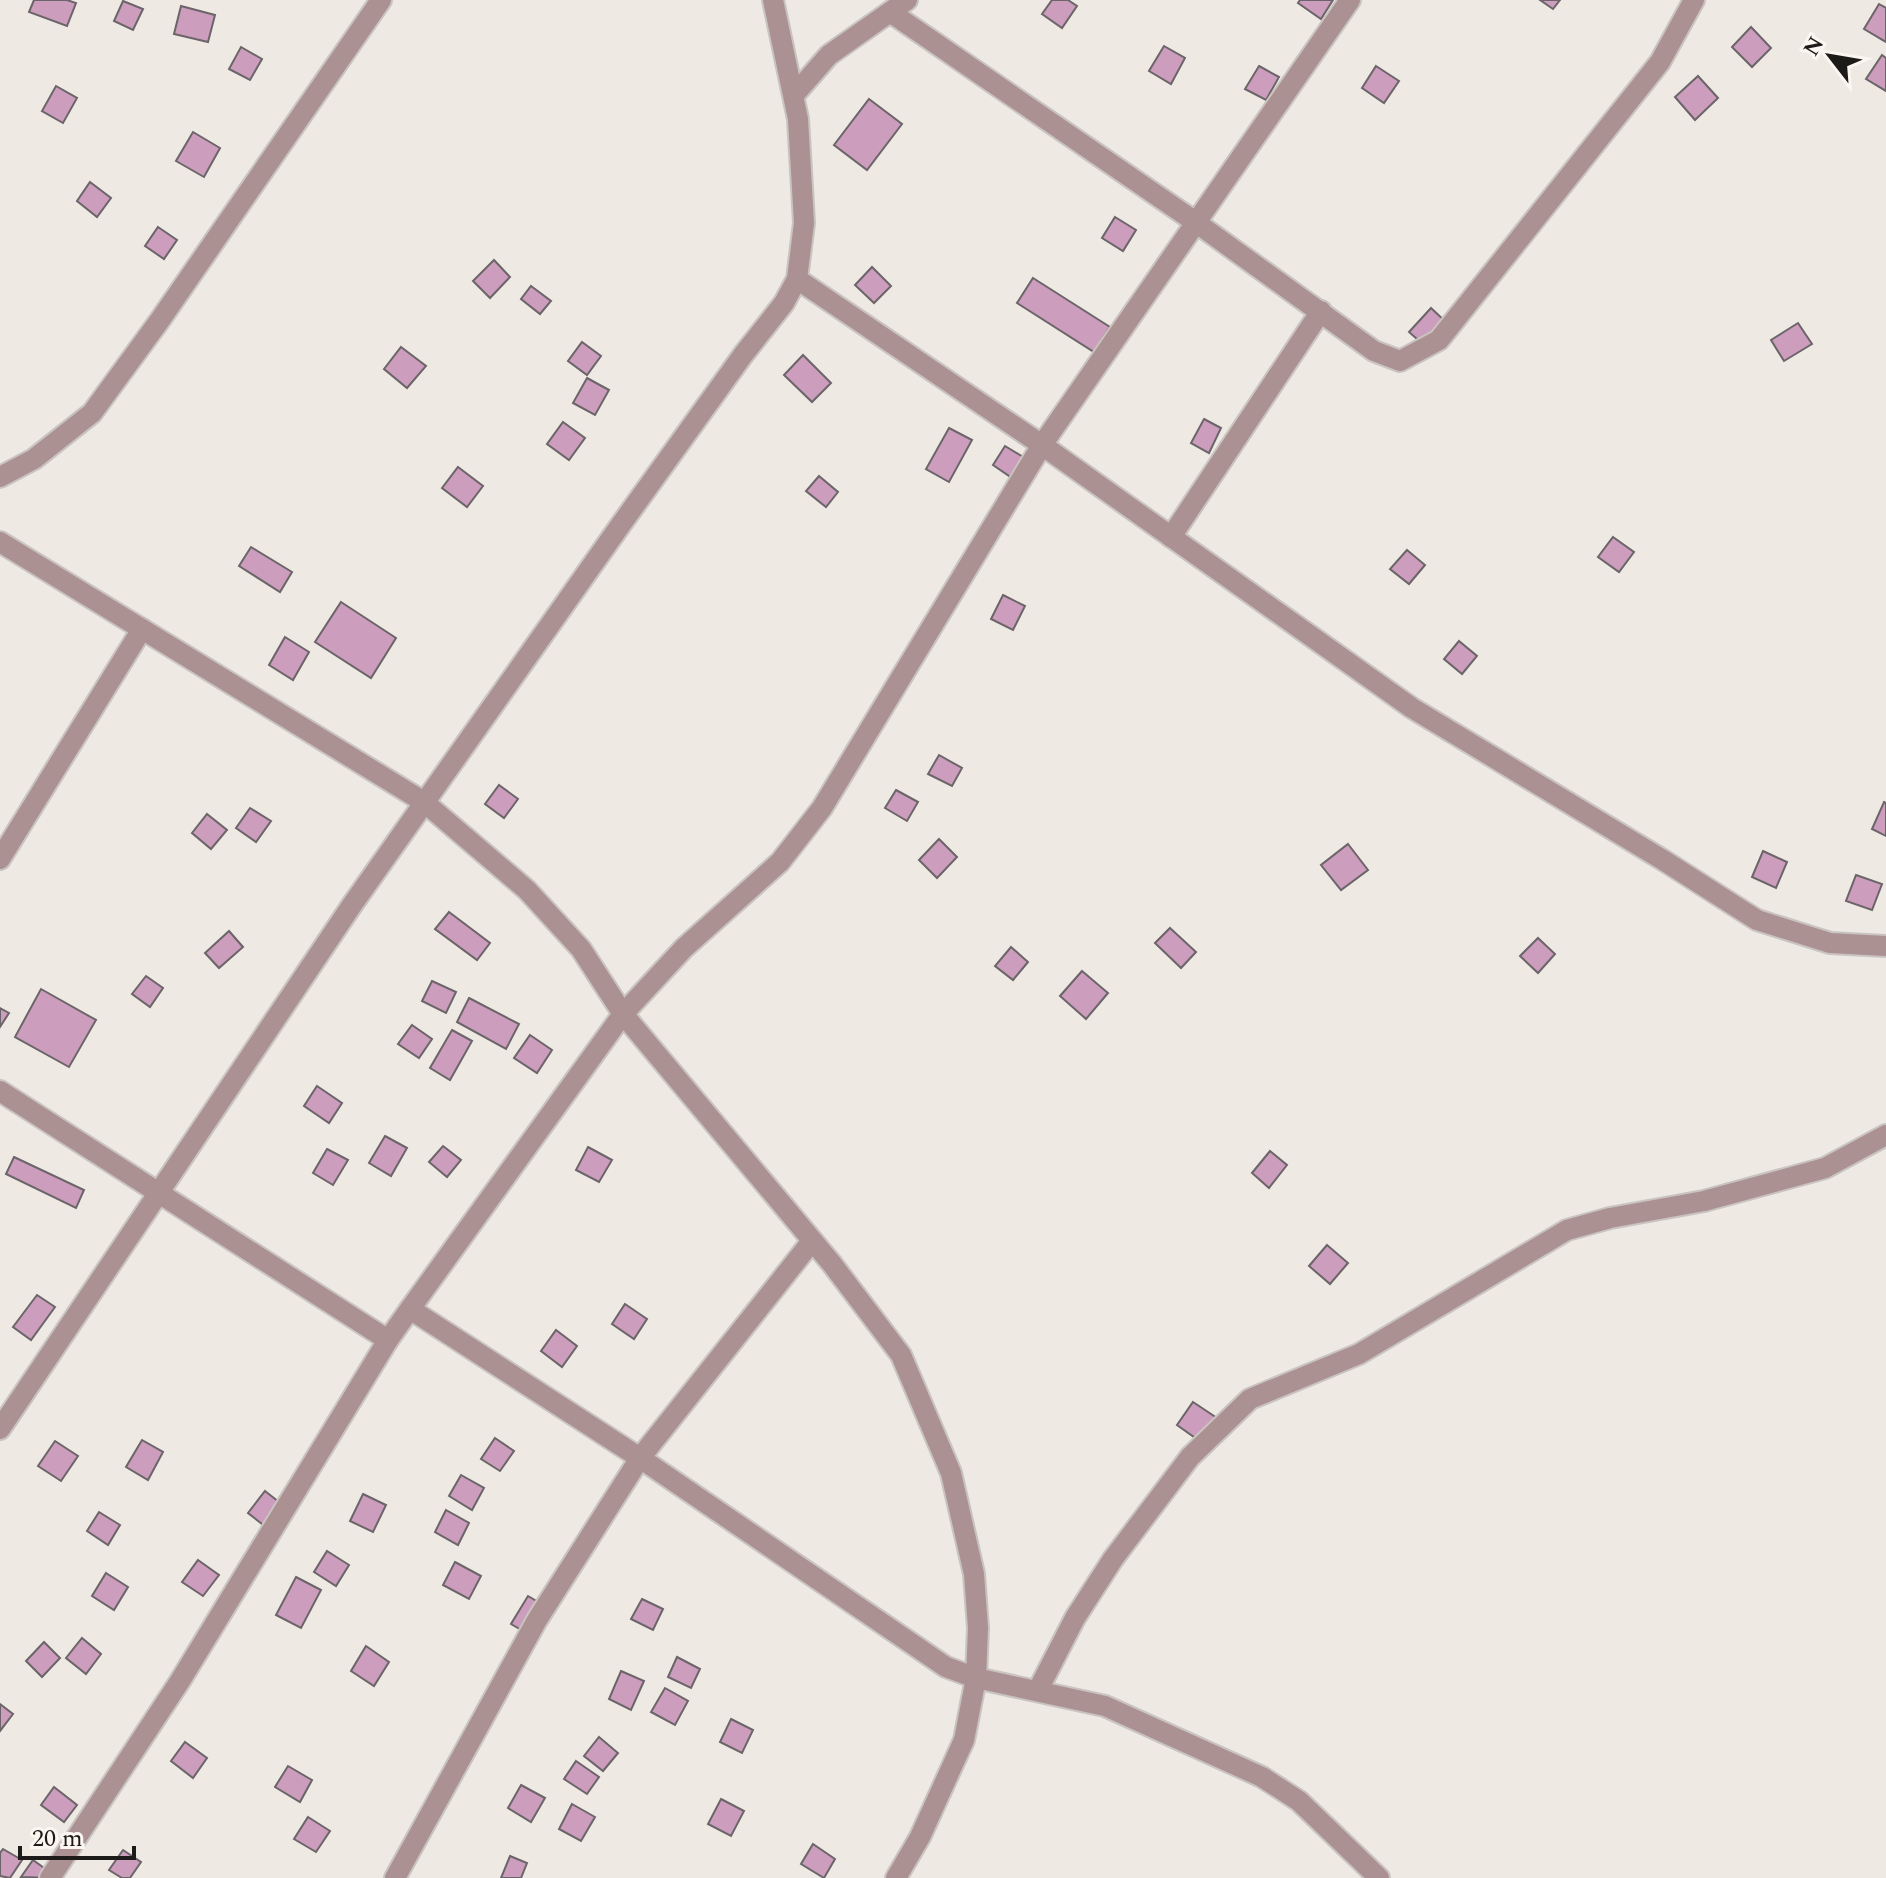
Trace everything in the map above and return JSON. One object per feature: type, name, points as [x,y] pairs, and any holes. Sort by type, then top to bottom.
[{"type":"street","points":[[0,477],[34,459],[92,413],[381,0]]},
{"type":"street","points":[[0,1429],[352,905],[724,381],[784,303],[797,279],[804,223],[798,119],[773,0]]},
{"type":"street","points":[[50,1878],[180,1681],[388,1340],[623,1014],[684,948],[780,862],[822,808],[1042,445],[1194,221],[1350,0]]},
{"type":"street","points":[[794,95],[829,55],[898,6],[1374,351],[1400,361],[1439,340],[1660,62],[1694,0]]},
{"type":"street","points":[[797,279],[1042,445],[1412,708],[1757,920],[1830,943],[1886,946]]},
{"type":"street","points":[[1171,537],[1321,311]]},
{"type":"street","points":[[0,542],[424,802],[527,890],[581,949],[623,1014],[812,1241],[901,1355],[951,1473],[974,1574],[978,1628],[976,1678],[964,1740],[920,1837],[896,1878]]},
{"type":"street","points":[[0,859],[142,629]]},
{"type":"street","points":[[0,1091],[388,1340]]},
{"type":"street","points":[[1038,1690],[1075,1618],[1113,1559],[1190,1457],[1250,1399],[1359,1354],[1567,1230],[1610,1218],[1704,1201],[1825,1168],[1886,1135]]},
{"type":"street","points":[[395,1878],[537,1620],[640,1458],[812,1241]]},
{"type":"street","points":[[410,1309],[640,1458],[946,1667],[976,1678],[1105,1706],[1262,1777],[1299,1801],[1379,1878]]},
{"type":"building","points":[[34,0],[76,3],[67,26],[29,12]]},
{"type":"building","points":[[1052,0],[1068,0],[1077,6],[1062,28],[1042,14]]},
{"type":"building","points":[[1300,0],[1333,0],[1321,19],[1298,3]]},
{"type":"building","points":[[1540,0],[1560,0],[1553,9]]},
{"type":"building","points":[[123,1],[143,9],[133,30],[114,21]]},
{"type":"building","points":[[1879,4],[1886,8],[1886,42],[1864,29]]},
{"type":"building","points":[[181,6],[215,15],[208,42],[174,34]]},
{"type":"building","points":[[1751,27],[1771,48],[1752,67],[1732,47]]},
{"type":"building","points":[[1164,46],[1185,58],[1171,84],[1149,71]]},
{"type":"building","points":[[241,47],[262,59],[250,80],[229,69]]},
{"type":"building","points":[[1882,55],[1886,58],[1886,91],[1866,79]]},
{"type":"building","points":[[1259,66],[1279,77],[1266,100],[1245,89]]},
{"type":"building","points":[[1376,66],[1399,81],[1384,103],[1362,88]]},
{"type":"building","points":[[1698,76],[1718,98],[1695,120],[1675,97]]},
{"type":"building","points":[[56,86],[77,98],[63,123],[42,111]]},
{"type":"building","points":[[869,99],[902,124],[867,170],[834,145]]},
{"type":"building","points":[[193,132],[220,148],[204,177],[176,161]]},
{"type":"building","points":[[90,182],[111,198],[97,217],[77,201]]},
{"type":"building","points":[[1115,217],[1136,230],[1123,251],[1102,238]]},
{"type":"building","points":[[158,227],[177,240],[164,259],[145,246]]},
{"type":"building","points":[[494,260],[510,277],[490,298],[473,281]]},
{"type":"building","points":[[872,267],[891,286],[874,303],[855,285]]},
{"type":"building","points":[[1033,278],[1110,327],[1094,352],[1017,303]]},
{"type":"building","points":[[531,286],[551,301],[540,314],[521,299]]},
{"type":"building","points":[[1431,308],[1447,323],[1426,347],[1409,332]]},
{"type":"building","points":[[1798,323],[1812,344],[1784,361],[1771,340]]},
{"type":"building","points":[[582,342],[601,356],[587,375],[568,361]]},
{"type":"building","points":[[401,347],[426,366],[407,388],[384,369]]},
{"type":"building","points":[[803,355],[831,383],[812,402],[784,375]]},
{"type":"building","points":[[587,378],[609,390],[595,415],[573,403]]},
{"type":"building","points":[[1204,419],[1221,428],[1209,453],[1191,443]]},
{"type":"building","points":[[563,422],[585,438],[569,460],[547,444]]},
{"type":"building","points":[[949,428],[972,440],[949,482],[926,469]]},
{"type":"building","points":[[1005,446],[1025,458],[1012,478],[993,465]]},
{"type":"building","points":[[458,467],[483,486],[467,507],[442,488]]},
{"type":"building","points":[[819,476],[838,492],[826,507],[806,491]]},
{"type":"building","points":[[1613,537],[1634,552],[1619,572],[1598,557]]},
{"type":"building","points":[[251,547],[292,572],[280,592],[239,566]]},
{"type":"building","points":[[1407,550],[1425,565],[1409,584],[1390,569]]},
{"type":"building","points":[[1003,595],[1025,606],[1013,630],[991,619]]},
{"type":"building","points":[[341,602],[396,638],[371,678],[315,642]]},
{"type":"building","points":[[285,637],[309,652],[293,680],[269,665]]},
{"type":"building","points":[[1459,641],[1477,656],[1462,674],[1444,659]]},
{"type":"building","points":[[939,755],[962,768],[952,786],[928,774]]},
{"type":"building","points":[[499,785],[518,799],[504,818],[485,804]]},
{"type":"building","points":[[896,790],[918,802],[907,821],[885,808]]},
{"type":"building","points":[[1886,803],[1886,836],[1872,829]]},
{"type":"building","points":[[250,808],[271,821],[256,842],[236,828]]},
{"type":"building","points":[[207,814],[227,830],[211,849],[192,833]]},
{"type":"building","points":[[939,839],[957,857],[937,878],[919,860]]},
{"type":"building","points":[[1348,844],[1368,870],[1341,890],[1321,865]]},
{"type":"building","points":[[1763,851],[1787,862],[1776,888],[1752,877]]},
{"type":"building","points":[[1856,875],[1882,884],[1872,910],[1846,901]]},
{"type":"building","points":[[449,912],[490,943],[477,960],[435,929]]},
{"type":"building","points":[[1170,928],[1196,952],[1181,968],[1155,943]]},
{"type":"building","points":[[229,931],[243,947],[219,968],[205,953]]},
{"type":"building","points":[[1538,938],[1555,954],[1538,973],[1520,956]]},
{"type":"building","points":[[1011,947],[1028,962],[1013,980],[995,966]]},
{"type":"building","points":[[1082,971],[1108,993],[1086,1019],[1060,996]]},
{"type":"building","points":[[146,976],[163,988],[150,1007],[132,994]]},
{"type":"building","points":[[432,981],[456,992],[446,1013],[422,1001]]},
{"type":"building","points":[[41,989],[96,1020],[69,1067],[15,1037]]},
{"type":"building","points":[[469,998],[519,1024],[506,1049],[457,1022]]},
{"type":"building","points":[[0,1008],[9,1013],[0,1027]]},
{"type":"building","points":[[412,1025],[432,1039],[419,1058],[398,1044]]},
{"type":"building","points":[[452,1030],[472,1041],[450,1080],[430,1068]]},
{"type":"building","points":[[530,1035],[552,1050],[537,1073],[514,1058]]},
{"type":"building","points":[[317,1086],[342,1103],[329,1123],[304,1106]]},
{"type":"building","points":[[385,1136],[407,1148],[391,1176],[369,1163]]},
{"type":"building","points":[[443,1146],[461,1160],[447,1177],[429,1162]]},
{"type":"building","points":[[588,1147],[612,1160],[599,1182],[576,1170]]},
{"type":"building","points":[[327,1149],[348,1160],[333,1185],[313,1173]]},
{"type":"building","points":[[1270,1151],[1287,1165],[1269,1188],[1252,1173]]},
{"type":"building","points":[[14,1157],[84,1190],[76,1208],[6,1174]]},
{"type":"building","points":[[1327,1245],[1348,1263],[1330,1284],[1309,1266]]},
{"type":"building","points":[[37,1295],[55,1307],[31,1340],[13,1327]]},
{"type":"building","points":[[625,1304],[647,1319],[634,1339],[612,1324]]},
{"type":"building","points":[[556,1330],[577,1346],[562,1367],[541,1351]]},
{"type":"building","points":[[1193,1402],[1217,1418],[1201,1442],[1177,1425]]},
{"type":"building","points":[[495,1438],[514,1451],[500,1471],[481,1459]]},
{"type":"building","points":[[142,1440],[163,1452],[148,1480],[126,1467]]},
{"type":"building","points":[[55,1441],[78,1456],[61,1481],[38,1466]]},
{"type":"building","points":[[461,1475],[484,1488],[472,1510],[449,1496]]},
{"type":"building","points":[[265,1491],[284,1506],[267,1528],[248,1513]]},
{"type":"building","points":[[363,1494],[386,1505],[373,1532],[350,1521]]},
{"type":"building","points":[[446,1510],[469,1523],[458,1545],[435,1532]]},
{"type":"building","points":[[99,1512],[120,1525],[108,1545],[87,1531]]},
{"type":"building","points":[[327,1551],[349,1565],[336,1586],[314,1572]]},
{"type":"building","points":[[198,1560],[219,1575],[203,1596],[182,1582]]},
{"type":"building","points":[[455,1562],[481,1576],[469,1599],[443,1585]]},
{"type":"building","points":[[106,1573],[128,1587],[114,1610],[92,1596]]},
{"type":"building","points":[[296,1577],[321,1590],[301,1628],[276,1615]]},
{"type":"building","points":[[528,1596],[545,1606],[528,1634],[511,1624]]},
{"type":"building","points":[[642,1599],[663,1609],[653,1630],[631,1619]]},
{"type":"building","points":[[82,1638],[101,1654],[86,1674],[66,1658]]},
{"type":"building","points":[[44,1642],[60,1658],[42,1677],[26,1661]]},
{"type":"building","points":[[366,1646],[389,1662],[374,1686],[351,1671]]},
{"type":"building","points":[[677,1657],[700,1669],[691,1688],[668,1677]]},
{"type":"building","points":[[621,1671],[644,1681],[631,1710],[609,1699]]},
{"type":"building","points":[[665,1688],[688,1701],[675,1725],[651,1712]]},
{"type":"building","points":[[0,1704],[13,1714],[0,1731]]},
{"type":"building","points":[[731,1719],[753,1730],[742,1753],[720,1742]]},
{"type":"building","points":[[599,1737],[618,1753],[603,1771],[584,1756]]},
{"type":"building","points":[[185,1742],[207,1758],[193,1778],[171,1761]]},
{"type":"building","points":[[576,1761],[599,1777],[587,1794],[564,1779]]},
{"type":"building","points":[[288,1766],[312,1780],[300,1802],[275,1787]]},
{"type":"building","points":[[521,1785],[545,1798],[531,1822],[508,1808]]},
{"type":"building","points":[[54,1787],[77,1805],[64,1822],[41,1805]]},
{"type":"building","points":[[721,1799],[744,1811],[731,1836],[708,1824]]},
{"type":"building","points":[[572,1804],[595,1817],[581,1841],[559,1829]]},
{"type":"building","points":[[308,1817],[330,1831],[316,1852],[294,1839]]},
{"type":"building","points":[[813,1844],[835,1859],[824,1878],[801,1864]]},
{"type":"building","points":[[3,1849],[22,1860],[10,1878],[0,1876],[0,1853]]},
{"type":"building","points":[[123,1850],[141,1862],[130,1878],[122,1878],[109,1870]]},
{"type":"building","points":[[510,1856],[527,1863],[521,1878],[501,1878]]},
{"type":"building","points":[[33,1860],[54,1875],[52,1878],[21,1877]]}]
